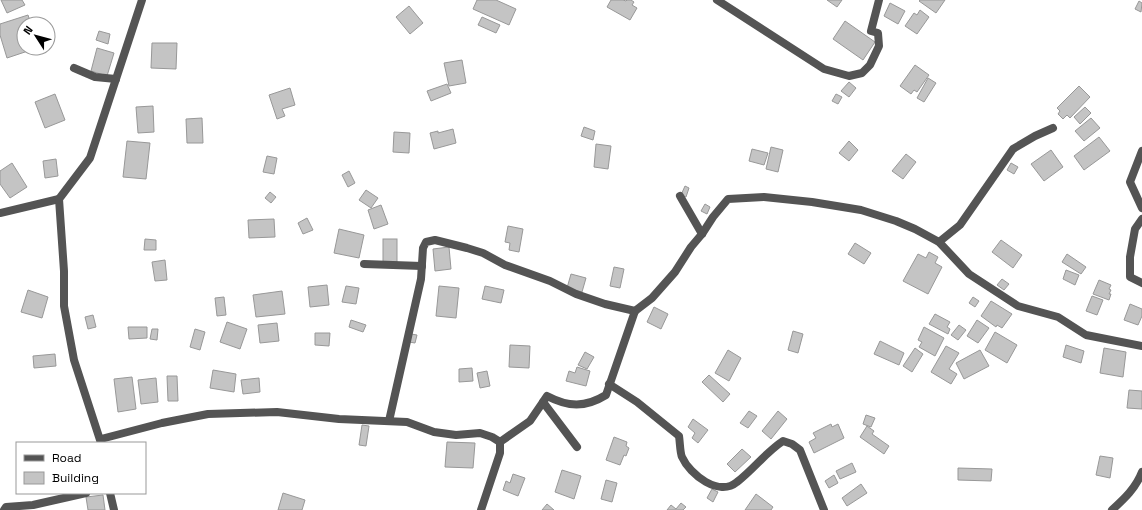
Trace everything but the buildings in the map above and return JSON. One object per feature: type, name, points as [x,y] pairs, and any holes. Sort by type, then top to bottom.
[{"type":"street","points":[[0,213],[59,199],[90,158],[142,0]]},
{"type":"street","points":[[717,0],[824,69],[849,76],[862,73],[870,65],[879,46],[878,33],[872,31],[879,0]]},
{"type":"street","points":[[74,68],[95,77],[116,79]]},
{"type":"street","points":[[939,242],[960,225],[1013,149],[1035,136],[1053,128]]},
{"type":"street","points":[[1141,204],[1130,182],[1142,151]]},
{"type":"street","points":[[680,196],[702,234]]},
{"type":"street","points":[[500,442],[530,421],[547,396],[560,403],[578,405],[597,400],[606,394],[635,311],[652,298],[674,272],[713,217],[728,199],[764,197],[812,202],[861,210],[915,229],[939,242],[969,274],[1018,306],[1058,317],[1086,335],[1142,346]]},
{"type":"street","points":[[59,199],[64,271],[64,306],[74,360],[101,441],[162,423],[208,414],[277,412],[339,419],[389,420],[407,422],[434,432],[456,435],[480,434],[492,437],[500,442]]},
{"type":"street","points":[[1142,219],[1135,229],[1130,258],[1130,277],[1142,283]]},
{"type":"street","points":[[389,420],[421,279],[423,248],[426,242],[435,240],[483,253],[505,265],[550,281],[576,294],[605,304],[635,311]]},
{"type":"street","points":[[364,264],[422,266]]},
{"type":"street","points":[[609,384],[637,402],[678,436],[681,444],[682,457],[691,469],[709,484],[723,488],[736,483],[771,450],[783,441],[792,444],[800,450],[824,510]]},
{"type":"street","points":[[543,402],[577,447]]},
{"type":"street","points":[[481,510],[500,453],[500,442]]},
{"type":"street","points":[[1112,510],[1127,497],[1142,472]]},
{"type":"street","points":[[4,510],[6,507],[33,505],[82,494]]},
{"type":"street","points":[[110,494],[114,510]]}]
